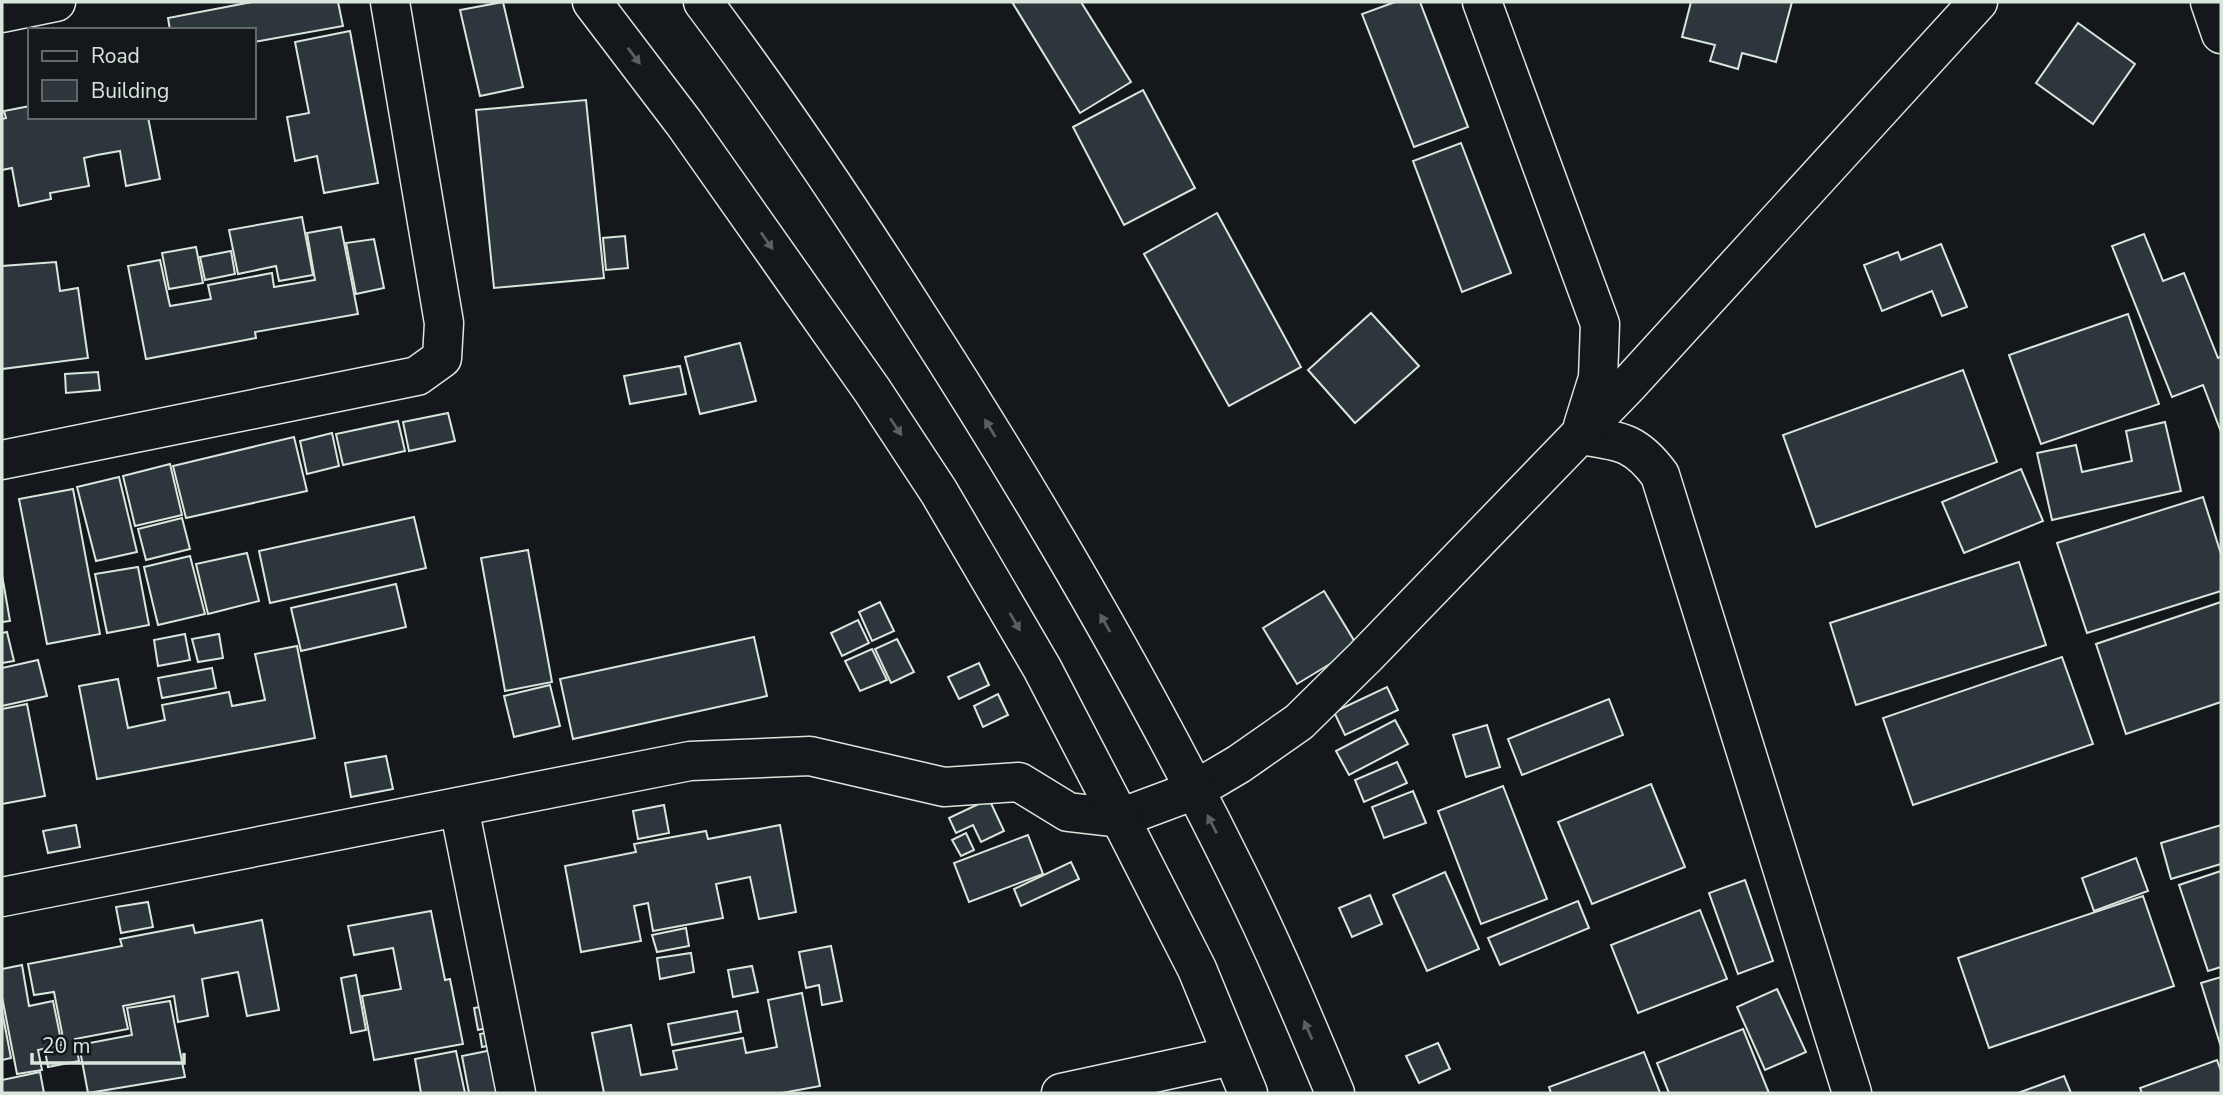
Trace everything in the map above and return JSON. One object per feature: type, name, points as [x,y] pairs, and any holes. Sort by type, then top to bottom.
[{"type":"main road","points":[[2,13],[56,2]]},
{"type":"main road","points":[[2,460],[417,376],[442,358],[444,323],[390,2]]},
{"type":"main road","points":[[592,2],[684,123],[872,390],[939,492],[1041,668],[1120,818],[1197,969],[1248,1093]]},
{"type":"main road","points":[[703,2],[796,131],[977,408],[1069,557],[1156,714],[1238,875],[1335,1093]]},
{"type":"main road","points":[[1482,2],[1600,324],[1598,378],[1580,435]]},
{"type":"main road","points":[[2,897],[690,761],[810,756],[944,787],[1019,782],[1068,812],[1120,818],[1195,790],[1239,764],[1299,722],[1630,383],[1978,2]]},
{"type":"main road","points":[[2210,2],[2221,34]]},
{"type":"main road","points":[[1580,435],[1624,442],[1647,457],[1660,475],[1852,1093]]},
{"type":"main road","points":[[459,807],[516,1093]]},
{"type":"main road","points":[[1061,1093],[1231,1056]]},
{"type":"building","points":[[252,2],[338,2],[343,26],[256,42],[256,28],[170,28],[168,18]]},
{"type":"building","points":[[503,2],[523,87],[480,96],[460,10]]},
{"type":"building","points":[[1012,2],[1081,2],[1131,82],[1080,113]]},
{"type":"building","points":[[1395,2],[1420,2],[1468,127],[1414,147],[1362,14]]},
{"type":"building","points":[[1691,2],[1792,2],[1776,62],[1742,53],[1738,69],[1710,61],[1715,45],[1682,37]]},
{"type":"building","points":[[2078,23],[2135,64],[2093,124],[2036,83]]},
{"type":"building","points":[[350,31],[378,183],[324,193],[317,156],[295,161],[287,117],[309,113],[295,42]]},
{"type":"building","points":[[1143,90],[1195,188],[1124,225],[1073,127]]},
{"type":"building","points":[[586,100],[604,278],[494,288],[476,110]]},
{"type":"building","points":[[28,106],[28,119],[148,119],[160,179],[126,186],[120,151],[97,155],[84,158],[89,186],[50,193],[51,199],[19,206],[12,168],[2,170],[2,119],[6,118],[4,111]]},
{"type":"building","points":[[1461,143],[1511,273],[1462,292],[1413,161]]},
{"type":"building","points":[[1217,213],[1301,367],[1229,406],[1144,254]]},
{"type":"building","points":[[302,217],[313,275],[279,281],[276,266],[238,274],[229,230]]},
{"type":"building","points":[[341,227],[358,314],[255,332],[256,338],[146,359],[128,266],[160,260],[170,306],[211,299],[208,285],[272,273],[274,287],[315,280],[307,233]]},
{"type":"building","points":[[2144,234],[2163,281],[2184,273],[2218,358],[2221,356],[2221,432],[2203,385],[2172,397],[2112,246]]},
{"type":"building","points":[[625,236],[628,268],[606,270],[603,238]]},
{"type":"building","points":[[374,239],[384,288],[356,294],[346,243]]},
{"type":"building","points":[[1941,244],[1967,307],[1942,316],[1932,291],[1882,311],[1864,265],[1898,252],[1901,260]]},
{"type":"building","points":[[196,247],[203,283],[169,289],[162,253]]},
{"type":"building","points":[[231,251],[235,274],[205,280],[200,257]]},
{"type":"building","points":[[56,262],[60,291],[78,288],[88,358],[2,369],[2,266]]},
{"type":"building","points":[[1371,313],[1419,366],[1355,423],[1308,370]]},
{"type":"building","points":[[2128,314],[2159,404],[2041,444],[2009,355]]},
{"type":"building","points":[[740,343],[756,401],[700,414],[685,357]]},
{"type":"building","points":[[680,366],[686,394],[630,404],[624,376]]},
{"type":"building","points":[[1963,370],[1997,462],[1816,527],[1783,435]]},
{"type":"building","points":[[98,372],[100,390],[66,393],[65,374]]},
{"type":"building","points":[[448,413],[455,441],[409,451],[403,422]]},
{"type":"building","points":[[398,421],[405,451],[343,465],[336,434]]},
{"type":"building","points":[[2165,422],[2181,491],[2052,520],[2037,453],[2076,445],[2082,472],[2132,461],[2126,431]]},
{"type":"building","points":[[332,433],[339,466],[307,474],[300,441]]},
{"type":"building","points":[[294,437],[307,491],[186,518],[173,466]]},
{"type":"building","points":[[170,464],[182,515],[135,526],[123,476]]},
{"type":"building","points":[[2021,469],[2043,521],[1964,553],[1942,502]]},
{"type":"building","points":[[119,477],[137,552],[96,561],[77,487]]},
{"type":"building","points":[[73,489],[100,634],[47,644],[19,499]]},
{"type":"building","points":[[2203,497],[2221,554],[2221,591],[2087,633],[2057,543]]},
{"type":"building","points":[[414,517],[426,568],[270,603],[259,551]]},
{"type":"building","points":[[182,518],[190,549],[146,560],[138,529]]},
{"type":"building","points":[[528,550],[552,682],[505,691],[481,558]]},
{"type":"building","points":[[247,553],[259,601],[208,614],[196,564]]},
{"type":"building","points":[[190,556],[205,614],[158,625],[144,567]]},
{"type":"building","points":[[2019,562],[2046,645],[1856,705],[1830,623]]},
{"type":"building","points":[[138,567],[149,625],[107,633],[95,574]]},
{"type":"building","points":[[2,575],[10,621],[2,622]]},
{"type":"building","points":[[396,584],[406,627],[301,651],[291,608]]},
{"type":"building","points":[[1324,591],[1358,647],[1297,684],[1263,628]]},
{"type":"building","points":[[880,602],[894,631],[872,641],[859,612]]},
{"type":"building","points":[[2221,602],[2221,702],[2126,734],[2096,644]]},
{"type":"building","points":[[858,620],[869,643],[842,656],[831,633]]},
{"type":"building","points":[[7,632],[14,661],[2,663],[2,633]]},
{"type":"building","points":[[185,634],[190,660],[158,666],[154,640]]},
{"type":"building","points":[[219,634],[223,658],[198,662],[192,639]]},
{"type":"building","points":[[754,637],[767,696],[573,739],[560,679]]},
{"type":"building","points":[[897,639],[914,672],[891,683],[875,649]]},
{"type":"building","points":[[297,646],[315,738],[97,779],[79,686],[118,679],[128,728],[165,720],[162,705],[229,692],[232,706],[265,700],[255,654]]},
{"type":"building","points":[[872,649],[887,680],[860,691],[845,661]]},
{"type":"building","points":[[2062,657],[2093,744],[1913,805],[1883,718]]},
{"type":"building","points":[[38,660],[47,696],[2,706],[2,668]]},
{"type":"building","points":[[979,663],[989,685],[959,699],[948,677]]},
{"type":"building","points":[[212,668],[216,688],[162,698],[158,678]]},
{"type":"building","points":[[550,685],[560,726],[514,737],[504,696]]},
{"type":"building","points":[[1387,687],[1398,710],[1345,735],[1334,712]]},
{"type":"building","points":[[998,694],[1008,715],[983,727],[974,706]]},
{"type":"building","points":[[1609,699],[1623,735],[1522,775],[1508,739]]},
{"type":"building","points":[[27,704],[45,796],[2,804],[2,709]]},
{"type":"building","points":[[1395,720],[1408,744],[1349,775],[1336,751]]},
{"type":"building","points":[[1487,725],[1500,767],[1466,777],[1453,735]]},
{"type":"building","points":[[386,756],[393,789],[351,797],[345,763]]},
{"type":"building","points":[[1397,762],[1407,783],[1364,802],[1355,780]]},
{"type":"building","points":[[1651,784],[1685,867],[1592,904],[1558,822]]},
{"type":"building","points":[[1503,786],[1547,899],[1481,924],[1438,811]]},
{"type":"building","points":[[1413,791],[1426,823],[1384,838],[1372,807]]},
{"type":"building","points":[[989,799],[1004,831],[981,842],[973,825],[956,833],[949,818]]},
{"type":"building","points":[[664,805],[669,833],[638,839],[633,811]]},
{"type":"building","points":[[76,825],[80,847],[48,853],[43,831]]},
{"type":"building","points":[[780,825],[796,912],[759,919],[750,877],[716,884],[723,918],[653,931],[648,903],[634,906],[641,941],[581,952],[565,866],[636,852],[634,844],[706,831],[708,839]]},
{"type":"building","points":[[2221,825],[2221,864],[2171,879],[2161,843]]},
{"type":"building","points":[[966,833],[974,850],[961,856],[952,840]]},
{"type":"building","points":[[1028,835],[1043,874],[969,902],[954,863]]},
{"type":"building","points":[[2136,858],[2148,891],[2094,911],[2082,878]]},
{"type":"building","points":[[1071,862],[1079,879],[1021,906],[1014,889]]},
{"type":"building","points":[[2221,871],[2221,967],[2208,971],[2179,885]]},
{"type":"building","points":[[1445,872],[1479,949],[1427,971],[1393,895]]},
{"type":"building","points":[[1745,880],[1773,961],[1738,974],[1709,893]]},
{"type":"building","points":[[1370,895],[1382,924],[1352,937],[1339,908]]},
{"type":"building","points":[[2143,896],[2174,986],[1989,1048],[1958,958]]},
{"type":"building","points":[[1578,901],[1589,928],[1500,965],[1488,938]]},
{"type":"building","points":[[148,902],[153,927],[121,933],[116,907]]},
{"type":"building","points":[[1700,910],[1727,979],[1638,1013],[1611,945]]},
{"type":"building","points":[[431,911],[445,980],[450,979],[463,1044],[374,1060],[362,996],[401,989],[393,948],[354,955],[348,926]]},
{"type":"building","points":[[262,920],[279,1010],[247,1016],[238,972],[202,979],[208,1016],[178,1022],[174,996],[123,1006],[128,1029],[75,1039],[79,1061],[48,1067],[45,1051],[65,1048],[54,992],[34,995],[28,964],[122,946],[120,939],[193,925],[195,933]]},
{"type":"building","points":[[686,928],[689,946],[657,952],[652,935]]},
{"type":"building","points":[[831,946],[842,1001],[822,1005],[819,985],[806,988],[799,952]]},
{"type":"building","points":[[691,953],[694,972],[660,979],[657,958]]},
{"type":"building","points":[[22,965],[29,1006],[53,1001],[62,1045],[38,1050],[42,1070],[17,1074],[2,997],[2,969]]},
{"type":"building","points":[[752,966],[758,992],[733,997],[728,970]]},
{"type":"building","points":[[356,975],[366,1030],[351,1033],[341,978]]},
{"type":"building","points":[[2221,977],[2221,1047],[2201,983]]},
{"type":"building","points":[[1777,989],[1806,1052],[1765,1070],[1737,1007]]},
{"type":"building","points":[[802,993],[820,1086],[782,1093],[604,1093],[592,1033],[631,1025],[641,1075],[677,1069],[673,1051],[743,1038],[746,1053],[777,1047],[768,1000]]},
{"type":"building","points":[[170,1001],[185,1077],[88,1093],[79,1045],[132,1035],[127,1008]]},
{"type":"building","points":[[491,1005],[495,1026],[478,1030],[474,1008]]},
{"type":"building","points":[[2,1011],[11,1058],[2,1060]]},
{"type":"building","points":[[737,1011],[741,1032],[672,1045],[668,1024]]},
{"type":"building","points":[[1743,1029],[1769,1093],[1669,1093],[1657,1063]]},
{"type":"building","points":[[495,1031],[497,1044],[482,1047],[480,1034]]},
{"type":"building","points":[[1438,1043],[1450,1069],[1419,1083],[1406,1056]]},
{"type":"building","points":[[497,1049],[505,1093],[469,1093],[462,1056]]},
{"type":"building","points":[[456,1051],[465,1093],[421,1093],[415,1059]]},
{"type":"building","points":[[1644,1052],[1660,1093],[1551,1093],[1549,1087]]},
{"type":"building","points":[[2217,1060],[2221,1071],[2221,1093],[2142,1093],[2140,1088]]},
{"type":"building","points":[[40,1072],[44,1093],[2,1093],[2,1080]]},
{"type":"building","points":[[2064,1076],[2071,1093],[2018,1093]]}]
